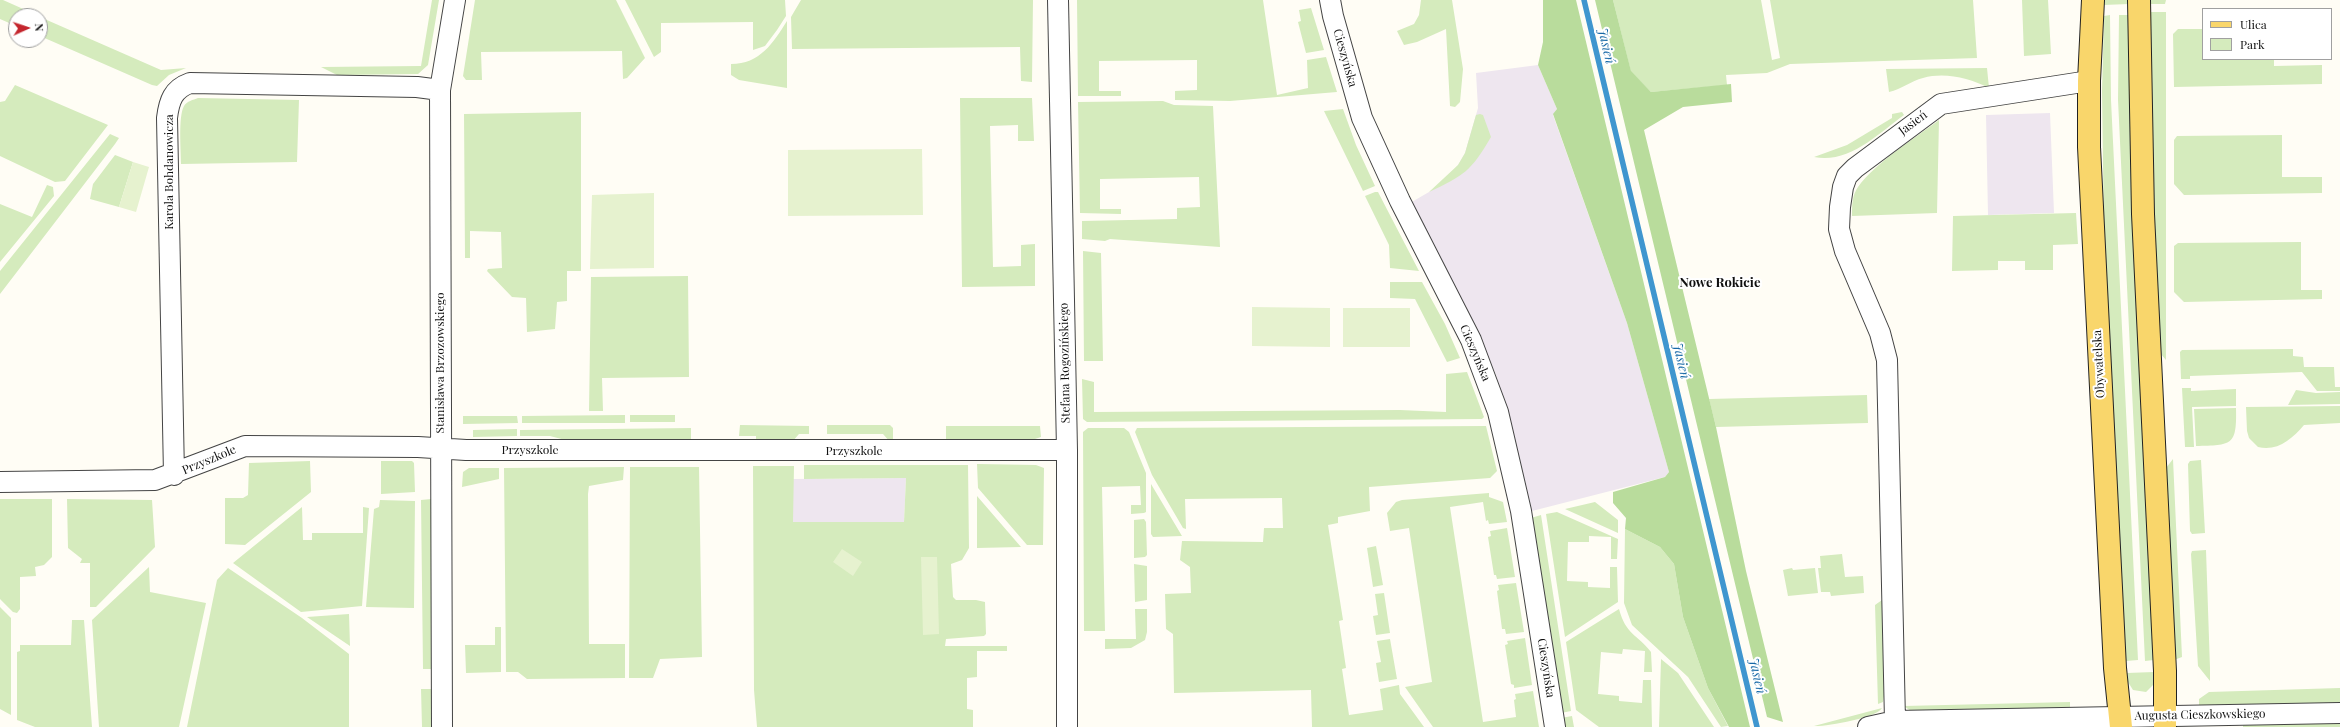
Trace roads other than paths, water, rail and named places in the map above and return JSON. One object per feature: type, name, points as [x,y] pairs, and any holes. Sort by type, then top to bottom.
[{"type":"main road","name":"Obywatelska","points":[[2093,0],[2089,81],[2092,226],[2115,668],[2121,722]]},
{"type":"main road","points":[[2139,0],[2143,206],[2165,721]]},
{"type":"street","name":"Stanisława Brzozowskiego","points":[[442,727],[440,90],[455,0]]},
{"type":"street","name":"Stefana Rogozińskiego","points":[[1058,0],[1066,450],[1067,727]]},
{"type":"street","name":"Cieszyńska","points":[[1330,0],[1333,16],[1362,118],[1400,201],[1471,340],[1498,412],[1521,511],[1555,727]]},
{"type":"street","name":"Jasień","points":[[1895,721],[1887,360],[1883,340],[1846,251],[1839,229],[1843,187],[1854,168],[1941,104],[2089,81]]},
{"type":"street","name":"Karola Bohdanowicza","points":[[174,474],[167,118],[172,95],[178,88],[190,83],[417,87],[440,90]]},
{"type":"street","name":"Przyszkole","points":[[0,482],[155,480],[245,446],[732,451],[1066,450]]},
{"type":"street","name":"Augusta Cieszkowskiego","points":[[1868,727],[1895,721],[2121,722],[2340,713]]},
{"type":"waterway","name":"Jasień","points":[[1584,0],[1757,727]]},
{"type":"district","name":"Nowe Rokicie","points":[[1720,283]]}]
